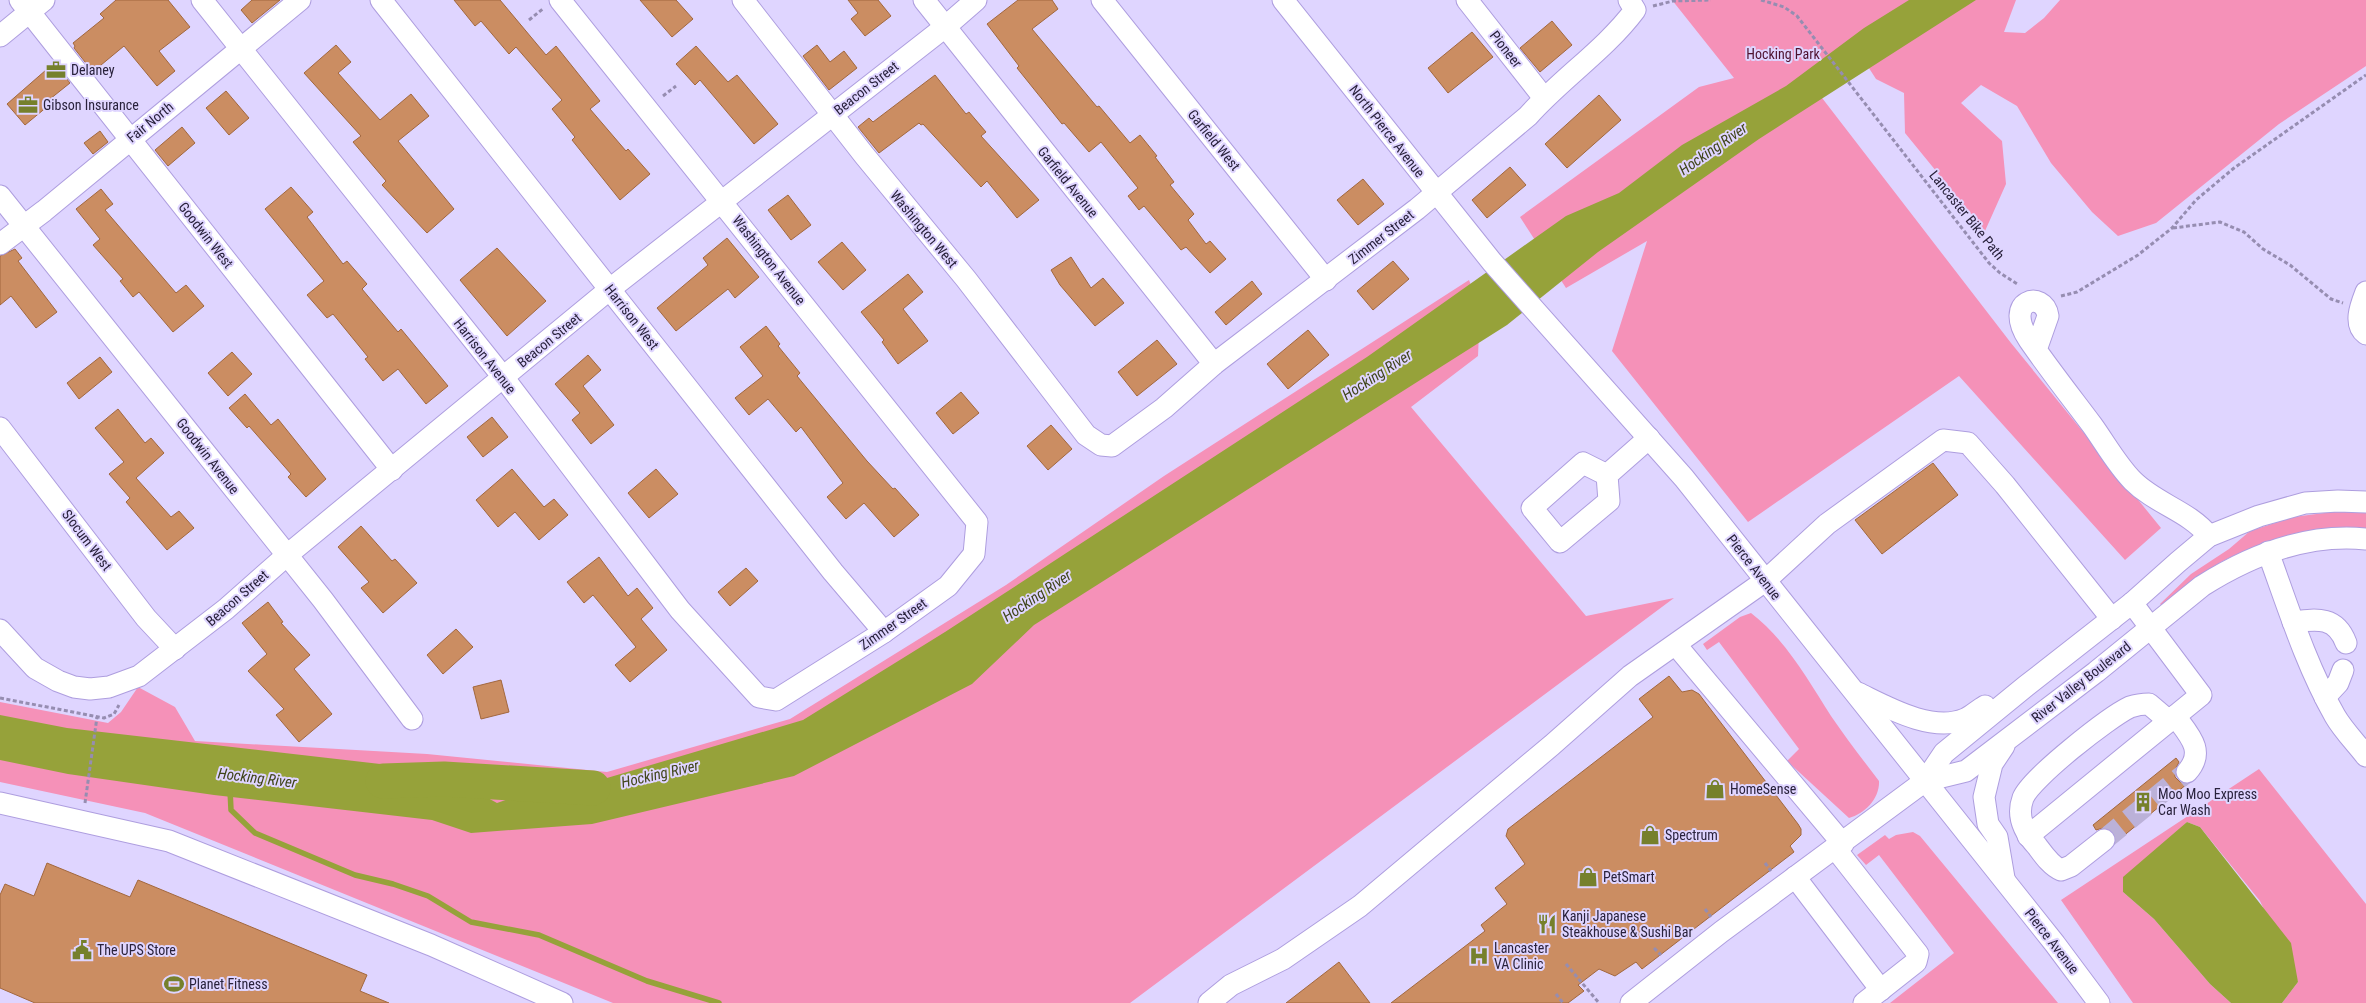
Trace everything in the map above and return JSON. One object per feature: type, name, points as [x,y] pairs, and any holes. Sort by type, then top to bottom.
[{"type":"street","name":"Harrison Avenue","points":[[202,0],[502,377],[680,610],[759,697],[776,700]]},
{"type":"street","name":"Fair North","points":[[0,243],[44,211],[130,138],[300,0]]},
{"type":"street","name":"Harrison West","points":[[382,0],[826,565],[884,632]]},
{"type":"street","name":"Washington West","points":[[743,0],[896,196],[966,278],[1086,435],[1101,445],[1112,446]]},
{"type":"street","name":"Garfield Avenue","points":[[924,0],[1214,364]]},
{"type":"street","name":"Beacon Street","points":[[0,630],[35,668],[58,682],[90,689],[125,683],[139,676],[226,609],[286,556],[502,377],[832,114],[945,27],[976,0]]},
{"type":"street","name":"Garfield West","points":[[1102,0],[1326,280]]},
{"type":"street","name":"North Pierce Avenue","points":[[1283,0],[1492,262]]},
{"type":"street","name":"Pioneer","points":[[1467,0],[1544,98]]},
{"type":"street","name":"Washington Avenue","points":[[555,2],[722,202],[976,522]]},
{"type":"street","points":[[0,36],[31,4]]},
{"type":"street","name":"Goodwin West","points":[[31,4],[130,138],[392,470]]},
{"type":"street","name":"Zimmer Street","points":[[1112,446],[1164,408],[1214,364],[1326,280],[1528,116],[1544,98],[1619,31],[1632,5]]},
{"type":"street","name":"Goodwin Avenue","points":[[0,196],[323,600],[412,718]]},
{"type":"street","name":"Pierce Avenue","points":[[1492,262],[1649,438],[2055,944],[2099,1003]]},
{"type":"street","points":[[2362,328],[2360,310],[2366,292]]},
{"type":"street","points":[[2036,350],[2133,481],[2194,520],[2209,536]]},
{"type":"street","name":"Slocum West","points":[[0,428],[146,618],[175,649]]},
{"type":"street","points":[[1607,474],[1649,438]]},
{"type":"street","points":[[1209,1003],[1231,985],[1283,959],[1360,906],[1630,676],[1765,581],[1827,524],[1943,440],[1968,443],[2005,485],[2112,619]]},
{"type":"street","points":[[1631,1003],[1795,877],[1925,781],[1944,753],[2132,603],[2209,536],[2259,516],[2305,503],[2366,502]]},
{"type":"street","name":"Zimmer Street","points":[[776,700],[884,632],[948,586],[974,554],[976,522]]},
{"type":"street","name":"River Valley Boulevard","points":[[1925,781],[1966,771],[2202,586],[2220,575],[2268,552],[2307,541],[2335,538],[2366,539]]},
{"type":"street","points":[[2268,552],[2293,622],[2325,697],[2336,718],[2366,756]]},
{"type":"street","points":[[2028,836],[2201,695],[2132,603]]},
{"type":"street","points":[[2293,622],[2315,619],[2332,623],[2342,633],[2346,643]]},
{"type":"street","points":[[1676,645],[1839,846],[1918,952],[1916,962],[1864,1003]]},
{"type":"street","points":[[2325,697],[2338,683],[2343,670]]},
{"type":"street","points":[[1852,690],[1917,719],[1953,722],[1966,719],[1982,707],[2026,686]]},
{"type":"street","points":[[2104,840],[2070,866],[2061,870],[2048,859],[2028,836],[2023,826],[2020,815],[2023,797],[2029,786],[2106,723],[2130,707],[2149,704],[2172,718],[2194,744],[2197,752],[2194,764],[2187,772]]},
{"type":"street","name":"Pierce Avenue","points":[[2004,880],[1996,837],[1988,824],[1984,797],[1992,764],[2010,738]]},
{"type":"street","points":[[0,803],[169,841],[430,945],[562,1003]]},
{"type":"street","points":[[1795,877],[1881,990]]},
{"type":"path","points":[[1632,5],[1712,0]]},
{"type":"path","name":"Lancaster Bike Path","points":[[1761,0],[1784,7],[1797,16],[1989,263],[2000,273],[2022,286]]},
{"type":"path","points":[[529,20],[555,2]]},
{"type":"path","points":[[2060,296],[2077,292],[2138,255],[2172,228],[2196,200],[2234,168],[2366,75]]},
{"type":"path","points":[[658,100],[676,86]]},
{"type":"path","points":[[2172,228],[2220,222],[2244,232],[2263,249],[2290,265],[2331,298],[2344,304],[2362,328]]},
{"type":"path","points":[[88,788],[97,719]]},
{"type":"path","points":[[1765,863],[1772,872]]},
{"type":"path","points":[[1704,909],[1712,918]]},
{"type":"path","points":[[1654,948],[1662,956]]},
{"type":"path","points":[[1566,964],[1598,1003]]},
{"type":"path","points":[[1556,994],[1563,1003]]},
{"type":"green space","name":"Hocking Park","points":[[1672,0],[2016,0],[2004,32],[2025,33],[2044,18],[2060,0],[2366,0],[2366,66],[2279,124],[2156,223],[2118,236],[2092,212],[2051,163],[2017,106],[1981,85],[1961,103],[2002,141],[2006,184],[1985,231],[1905,133],[1904,93],[1876,79],[1865,62],[1819,94],[2011,343],[2161,528],[2125,560],[1959,376],[1748,522],[1612,351],[1647,241],[1566,288],[1520,217],[1699,87],[1734,78]]},
{"type":"green space","points":[[1469,280],[1480,309],[1478,356],[1411,407],[1586,616],[1674,598],[1130,1003],[613,1003],[145,813],[0,782],[0,702],[108,723],[121,712],[138,687],[175,707],[195,741],[427,754],[607,772],[790,719],[1006,585],[1164,476]]},
{"type":"green space","points":[[2340,511],[2366,512],[2366,528],[2329,530],[2292,536],[2255,547],[2221,562],[2198,577],[2162,606],[2160,604],[2191,574],[2229,549],[2250,531],[2293,517]]},
{"type":"green space","points":[[1751,613],[1786,648],[1837,724],[1879,781],[1879,787],[1874,799],[1861,813],[1849,818],[1787,761],[1799,749],[1719,642],[1707,650],[1703,644],[1740,617]]},
{"type":"green space","points":[[2259,769],[2366,904],[2366,1003],[2282,1003],[2298,982],[2260,901],[2200,827],[2187,822],[2123,892],[2154,919],[2210,984],[2231,1003],[2133,1003],[2061,900]]},
{"type":"green space","points":[[1913,832],[1920,836],[2058,1003],[1890,1003],[1954,953],[1879,855],[1866,865],[1857,855],[1885,835],[1889,839],[1896,835]]},
{"type":"water","points":[[1909,0],[1976,0],[1759,139],[1598,252],[1507,325],[1034,625],[972,684],[794,776],[592,824],[471,833],[432,820],[214,795],[68,774],[0,760],[0,715],[67,728],[415,768],[444,789],[475,791],[497,803],[573,776],[607,778],[803,720],[945,632],[1367,357],[1566,216],[1619,193],[1682,145],[1786,86],[1864,28]]},
{"type":"water","points":[[2187,822],[2200,827],[2291,943],[2298,982],[2282,1003],[2231,1003],[2210,984],[2154,919],[2123,892],[2123,877]]},
{"type":"building","points":[[116,0],[168,0],[190,27],[159,51],[175,71],[157,86],[124,46],[95,70],[91,65],[89,67],[74,48],[73,43],[104,18],[100,14]]},
{"type":"building","points":[[252,0],[280,0],[252,23],[241,10]]},
{"type":"building","points":[[454,0],[500,0],[546,55],[556,46],[600,101],[590,109],[626,151],[628,149],[650,174],[620,200],[572,140],[575,137],[552,109],[562,100],[516,47],[509,54],[481,21],[475,26]]},
{"type":"building","points":[[640,0],[676,0],[693,19],[672,37]]},
{"type":"building","points":[[848,0],[878,0],[891,16],[865,36],[851,19],[858,13]]},
{"type":"building","points":[[1018,0],[1052,0],[1058,9],[1032,29],[1097,107],[1099,106],[1130,143],[1140,135],[1157,156],[1155,157],[1174,182],[1170,185],[1194,214],[1188,220],[1206,244],[1210,241],[1226,259],[1210,273],[1186,247],[1181,250],[1144,206],[1139,210],[1128,196],[1138,188],[1101,142],[1089,152],[1064,123],[1062,124],[1017,68],[1019,66],[987,24]]},
{"type":"building","points":[[1552,21],[1572,45],[1540,72],[1520,48]]},
{"type":"building","points":[[1472,32],[1493,57],[1448,93],[1428,68]]},
{"type":"building","points":[[336,45],[351,62],[338,73],[380,120],[411,94],[429,116],[398,141],[454,209],[427,233],[382,185],[386,181],[353,142],[361,136],[304,73]]},
{"type":"building","points":[[817,45],[830,62],[844,51],[857,68],[829,90],[803,56]]},
{"type":"building","points":[[696,46],[728,82],[737,75],[778,124],[754,144],[700,80],[695,85],[676,64]]},
{"type":"building","points":[[54,63],[70,83],[45,103],[48,106],[25,125],[7,104]]},
{"type":"building","points":[[935,75],[966,114],[969,112],[986,132],[981,136],[1039,200],[1017,218],[987,181],[981,187],[923,124],[919,123],[879,153],[858,127],[869,118],[873,122]]},
{"type":"building","points":[[226,91],[249,118],[229,135],[206,108]]},
{"type":"building","points":[[1599,95],[1621,120],[1567,168],[1545,144]]},
{"type":"building","points":[[182,127],[195,143],[168,166],[155,150]]},
{"type":"building","points":[[100,131],[108,142],[93,154],[84,143]]},
{"type":"building","points":[[1510,167],[1526,185],[1487,218],[1472,200]]},
{"type":"building","points":[[1363,179],[1384,204],[1358,225],[1337,200]]},
{"type":"building","points":[[291,187],[313,212],[307,217],[343,264],[347,261],[367,284],[362,289],[398,332],[401,329],[448,386],[426,404],[398,369],[383,381],[365,359],[368,357],[333,314],[327,318],[307,295],[324,281],[265,209]]},
{"type":"building","points":[[101,189],[113,204],[105,210],[176,293],[186,285],[204,306],[173,332],[139,292],[133,297],[120,281],[123,279],[93,245],[100,239],[76,209]]},
{"type":"building","points":[[788,195],[811,225],[791,240],[768,210]]},
{"type":"building","points":[[727,238],[759,277],[735,298],[728,289],[676,331],[657,308],[708,265],[703,258]]},
{"type":"building","points":[[842,242],[866,270],[843,290],[818,262]]},
{"type":"building","points":[[497,248],[546,301],[507,336],[460,280]]},
{"type":"building","points":[[15,249],[22,258],[18,261],[57,312],[36,328],[11,296],[0,305],[0,256]]},
{"type":"building","points":[[1071,257],[1091,288],[1103,278],[1124,303],[1095,326],[1060,285],[1051,270]]},
{"type":"building","points":[[1393,261],[1409,279],[1373,310],[1357,291]]},
{"type":"building","points":[[908,274],[923,292],[903,309],[928,341],[898,364],[882,342],[884,340],[861,312]]},
{"type":"building","points":[[1252,281],[1262,294],[1226,325],[1215,312]]},
{"type":"building","points":[[766,326],[780,344],[778,346],[800,373],[797,376],[867,461],[919,515],[894,537],[864,503],[846,519],[827,497],[843,483],[801,427],[796,432],[768,399],[749,415],[735,398],[763,376],[740,347]]},
{"type":"building","points":[[1308,330],[1329,355],[1288,389],[1267,364]]},
{"type":"building","points":[[1157,340],[1177,364],[1137,396],[1118,372]]},
{"type":"building","points":[[232,352],[252,374],[228,396],[208,373]]},
{"type":"building","points":[[588,355],[601,370],[583,386],[614,425],[591,444],[572,420],[580,413],[555,384]]},
{"type":"building","points":[[100,357],[112,372],[79,399],[67,383]]},
{"type":"building","points":[[961,392],[979,413],[953,434],[936,413]]},
{"type":"building","points":[[245,394],[271,425],[278,419],[326,479],[306,497],[288,477],[291,474],[249,426],[247,428],[229,408]]},
{"type":"building","points":[[118,409],[145,443],[151,438],[164,453],[136,478],[171,517],[179,511],[194,528],[167,550],[126,502],[130,498],[109,474],[124,462],[95,428]]},
{"type":"building","points":[[492,417],[508,437],[483,457],[467,437]]},
{"type":"building","points":[[1051,425],[1072,449],[1048,470],[1027,446]]},
{"type":"building","points":[[1933,463],[1958,495],[1882,554],[1855,520]]},
{"type":"building","points":[[512,469],[544,507],[554,499],[568,515],[539,540],[515,512],[498,527],[476,500]]},
{"type":"building","points":[[656,469],[678,494],[649,518],[628,493]]},
{"type":"building","points":[[361,526],[392,561],[395,559],[417,583],[383,613],[361,588],[369,582],[338,547]]},
{"type":"building","points":[[599,557],[628,596],[637,588],[653,608],[641,619],[667,650],[630,682],[615,665],[636,647],[593,595],[584,603],[567,582]]},
{"type":"building","points":[[746,568],[758,581],[730,606],[718,592]]},
{"type":"building","points":[[268,602],[283,622],[281,623],[310,655],[294,669],[332,714],[299,742],[276,715],[284,709],[248,671],[267,654],[242,623]]},
{"type":"building","points":[[456,629],[473,647],[443,674],[427,655]]},
{"type":"building","points":[[1669,676],[1682,692],[1692,690],[1699,694],[1798,824],[1801,829],[1801,835],[1790,846],[1794,852],[1642,969],[1636,962],[1615,976],[1599,969],[1578,985],[1584,991],[1568,1003],[1391,1003],[1485,931],[1481,925],[1507,904],[1495,888],[1525,864],[1506,836],[1508,829],[1653,717],[1639,699]]},
{"type":"building","points":[[501,680],[509,712],[481,719],[473,687]]},
{"type":"building","name":"Moo Moo Express Car Wash","points":[[2176,758],[2179,762],[2175,770],[2175,777],[2180,782],[2187,784],[2116,842],[2114,833],[2109,829],[2096,830],[2093,825]]},
{"type":"building","points":[[47,863],[130,897],[138,880],[367,975],[360,991],[389,1003],[35,1003],[0,988],[0,895],[5,884],[34,896]]},
{"type":"building","points":[[1339,962],[1370,1003],[1286,1003]]},
{"type":"waterway","name":"Hocking River","points":[[383,781],[444,779],[593,788]]},
{"type":"waterway","points":[[230,790],[231,810],[255,833],[355,875],[393,884],[428,896],[471,922],[539,935],[647,981],[719,1003]]},
{"type":"tunnel","points":[[2104,840],[2187,772]]},
{"type":"place","name":"Delaney","points":[[56,70]]},
{"type":"place","name":"Gibson Insurance","points":[[28,105]]},
{"type":"place","name":"HomeSense","points":[[1715,789]]},
{"type":"place","name":"Moo Moo Express Car Wash","points":[[2143,802]]},
{"type":"place","name":"Spectrum","points":[[1650,835]]},
{"type":"place","name":"PetSmart","points":[[1588,877]]},
{"type":"place","name":"Kanji Japanese Steakhouse & Sushi Bar","points":[[1547,924]]},
{"type":"place","name":"The UPS Store","points":[[82,950]]},
{"type":"place","name":"Lancaster VA Clinic","points":[[1479,956]]},
{"type":"place","name":"Planet Fitness","points":[[174,984]]}]
